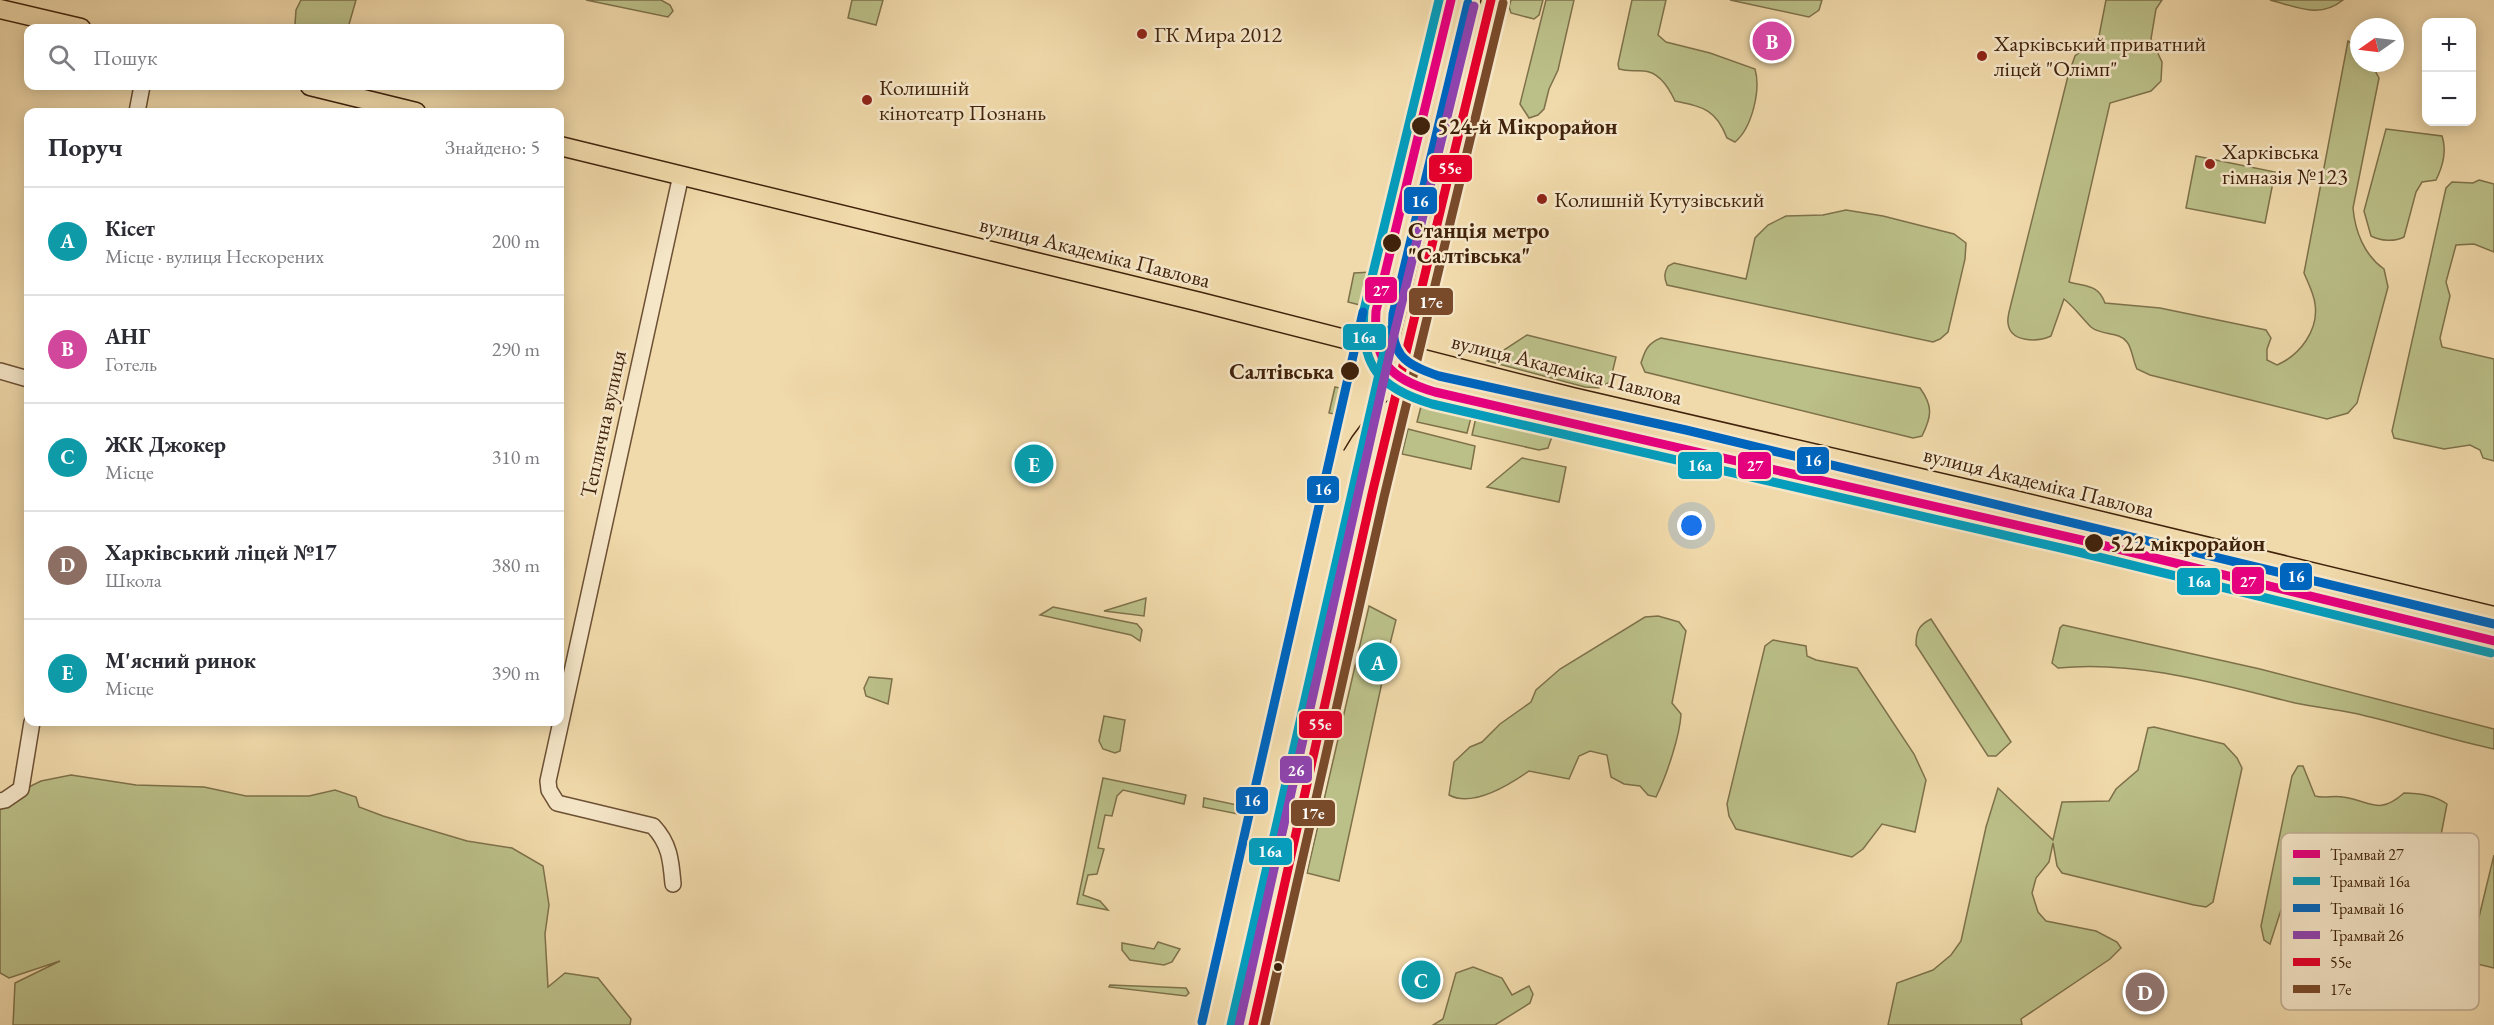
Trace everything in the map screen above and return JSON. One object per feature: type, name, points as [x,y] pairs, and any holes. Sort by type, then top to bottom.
[{"type":"main road","points":[[1253,1025],[1338,640],[1491,0]]},
{"type":"main road","points":[[0,9],[64,24]]},
{"type":"main road","points":[[325,90],[393,108]]},
{"type":"main road","name":"вулиця Академіка Павлова","points":[[564,147],[1406,353],[1572,397],[2002,497],[2494,616]]},
{"type":"street","points":[[138,108],[141,90]]},
{"type":"street","name":"Теплична вулиця","points":[[564,708],[681,175]]},
{"type":"street","points":[[0,371],[24,378]]},
{"type":"street","points":[[0,801],[21,789],[31,726]]},
{"type":"street","name":"Теплична вулиця","points":[[560,726],[548,781],[552,797],[557,803],[653,826],[663,836],[669,849],[673,884]]},
{"type":"green space","points":[[301,0],[356,0],[349,24],[295,24],[296,10]]},
{"type":"green space","points":[[586,0],[661,0],[670,5],[673,11],[668,17]]},
{"type":"green space","points":[[852,0],[883,0],[876,25],[848,18]]},
{"type":"green space","points":[[1511,0],[1543,0],[1539,15],[1534,19],[1511,13],[1509,7]]},
{"type":"green space","points":[[1546,0],[1574,0],[1558,70],[1549,89],[1544,109],[1538,115],[1529,118],[1520,104]]},
{"type":"green space","points":[[1632,0],[1666,0],[1658,35],[1666,42],[1710,53],[1755,69],[1757,87],[1754,108],[1746,128],[1735,142],[1727,138],[1713,115],[1693,105],[1675,101],[1667,86],[1654,74],[1619,69],[1618,64]]},
{"type":"green space","points":[[1730,0],[1822,0],[1819,10],[1809,17]]},
{"type":"green space","points":[[2106,0],[2162,0],[2156,9],[2151,39],[2162,62],[2161,81],[2151,91],[2110,103],[2069,282],[2095,289],[2105,303],[2160,308],[2266,330],[2271,338],[2267,349],[2267,360],[2277,365],[2300,348],[2306,341],[2314,323],[2314,300],[2304,273],[2348,41],[2350,42],[2350,72],[2376,72],[2379,78],[2353,208],[2362,242],[2371,257],[2384,269],[2388,287],[2357,403],[2348,413],[2327,419],[2150,375],[2137,369],[2130,348],[2124,339],[2095,330],[2064,299],[2051,336],[2025,339],[2010,330],[2009,313],[2068,76],[2075,56],[2099,36]]},
{"type":"green space","points":[[2270,0],[2343,0],[2326,9],[2308,10]]},
{"type":"green space","points":[[2386,129],[2442,136],[2444,147],[2442,164],[2436,180],[2422,182],[2416,192],[2404,237],[2392,240],[2371,236],[2364,211]]},
{"type":"green space","points":[[2196,156],[2275,172],[2265,223],[2186,208]]},
{"type":"green space","points":[[2479,180],[2494,184],[2494,252],[2474,244],[2456,245],[2446,282],[2450,296],[2440,338],[2442,347],[2494,359],[2494,461],[2483,458],[2480,450],[2470,445],[2444,449],[2394,438],[2392,431],[2446,188],[2452,182],[2473,183]]},
{"type":"green space","points":[[1846,210],[1883,216],[1954,234],[1966,243],[1965,259],[1948,332],[1940,339],[1933,342],[1667,285],[1666,271],[1668,266],[1674,263],[1746,279],[1755,238],[1768,225],[1786,216],[1823,215]]},
{"type":"green space","points":[[1372,272],[1364,306],[1348,302],[1354,273]]},
{"type":"green space","points":[[1527,335],[1616,357],[1610,382],[1599,388],[1585,387],[1487,361]]},
{"type":"green space","points":[[1661,338],[1920,388],[1929,406],[1928,423],[1922,436],[1913,438],[1645,372],[1641,363],[1646,351],[1653,342]]},
{"type":"green space","points":[[1335,387],[1350,390],[1345,416],[1329,413]]},
{"type":"green space","points":[[1434,394],[1475,402],[1467,433],[1417,422],[1424,395]]},
{"type":"green space","points":[[1479,404],[1557,422],[1548,448],[1539,450],[1472,435]]},
{"type":"green space","points":[[1408,429],[1475,446],[1471,469],[1402,454]]},
{"type":"green space","points":[[1522,458],[1566,467],[1559,502],[1487,487]]},
{"type":"green space","points":[[1146,598],[1144,616],[1104,611]]},
{"type":"green space","points":[[1369,606],[1396,620],[1390,644],[1375,642],[1371,670],[1384,673],[1339,881],[1307,873]]},
{"type":"green space","points":[[1053,607],[1137,624],[1142,630],[1140,641],[1131,635],[1040,615]]},
{"type":"green space","points":[[1658,616],[1679,622],[1686,631],[1672,703],[1681,714],[1680,723],[1672,756],[1656,797],[1648,795],[1640,786],[1624,784],[1611,777],[1607,755],[1590,751],[1579,756],[1569,779],[1529,771],[1501,788],[1480,797],[1469,799],[1449,795],[1454,762],[1470,747],[1482,742],[1500,724],[1531,702],[1536,690],[1560,669],[1645,617]]},
{"type":"green space","points":[[1931,619],[2011,742],[1996,756],[1988,756],[1916,645],[1919,629]]},
{"type":"green space","points":[[2063,625],[2260,669],[2494,729],[2494,749],[2371,717],[2295,703],[2177,675],[2118,667],[2058,668],[2052,663],[2060,628]]},
{"type":"green space","points":[[1773,640],[1806,646],[1807,656],[1816,660],[1857,668],[1914,754],[1926,780],[1915,832],[1882,824],[1863,849],[1852,857],[1736,829],[1729,816],[1727,804],[1765,646]]},
{"type":"green space","points":[[869,677],[892,679],[888,704],[866,696],[864,688]]},
{"type":"green space","points":[[1104,716],[1125,720],[1120,751],[1115,753],[1103,749],[1099,741]]},
{"type":"green space","points":[[2154,727],[2224,744],[2237,758],[2242,768],[2213,902],[2206,907],[2194,905],[2062,873],[2057,866],[2053,843],[2049,862],[2036,878],[2032,893],[2038,912],[2046,921],[2096,931],[2117,942],[2121,948],[2110,959],[2021,1019],[2022,1025],[1888,1025],[1897,983],[1933,970],[1951,955],[1961,941],[1986,827],[1998,788],[2053,840],[2062,802],[2109,801],[2116,789],[2138,770],[2148,728]]},
{"type":"green space","points":[[2298,766],[2303,766],[2315,796],[2336,796],[2381,805],[2395,800],[2404,793],[2410,793],[2432,797],[2447,804],[2441,833],[2281,833],[2281,910],[2270,944],[2264,940],[2261,926],[2292,776]]},
{"type":"green space","points":[[71,775],[136,785],[204,787],[246,796],[309,796],[335,790],[356,797],[359,807],[383,816],[467,841],[512,848],[543,866],[549,905],[545,934],[548,987],[565,973],[598,978],[631,1019],[630,1025],[13,1025],[15,983],[60,961],[9,978],[0,973],[0,801],[41,781]]},
{"type":"green space","points":[[1103,778],[1186,795],[1184,804],[1123,790],[1117,796],[1112,816],[1105,815],[1098,848],[1104,849],[1097,874],[1088,875],[1083,895],[1100,901],[1108,910],[1077,904]]},
{"type":"green space","points":[[1204,798],[1242,806],[1242,812],[1238,814],[1203,807]]},
{"type":"green space","points":[[2494,855],[2494,968],[2479,964],[2479,917]]},
{"type":"green space","points":[[1158,942],[1180,949],[1172,962],[1164,965],[1130,960],[1122,950],[1122,943],[1154,949]]},
{"type":"green space","points":[[1473,967],[1502,978],[1512,995],[1529,986],[1533,994],[1530,1003],[1495,1025],[1433,1025],[1443,1019],[1456,973]]},
{"type":"green space","points":[[1110,985],[1186,988],[1189,993],[1186,996],[1109,987]]},
{"type":"tram line","name":"16a","points":[[1439,0],[1364,310],[1365,346],[1370,360],[1386,382],[1398,390],[1432,404],[2074,551],[2491,653]]},
{"type":"tram line","name":"27","points":[[1451,0],[1376,311],[1377,343],[1381,355],[1387,365],[1406,380],[1435,392],[2077,539],[2494,641]]},
{"type":"tram line","name":"16","points":[[1468,3],[1393,314],[1394,339],[1397,348],[1401,356],[1416,367],[1439,376],[1686,430],[2494,624]]},
{"type":"tram line","name":"26","points":[[1239,1025],[1392,343],[1474,6]]},
{"type":"tram line","name":"16","points":[[1202,1022],[1363,312]]},
{"type":"tram line","name":"16a","points":[[1231,1025],[1389,330]]},
{"type":"tram line","points":[[1344,450],[1360,426],[1381,405],[1407,391],[1436,388]]},
{"type":"transit line","name":"55е","points":[[1253,1025],[1372,494],[1491,0]]},
{"type":"transit line","name":"17е","points":[[1265,1025],[1384,497],[1503,3]]},
{"type":"place","name":"ГК Мира 2012","points":[[1142,34]]},
{"type":"place","name":"АНГ","points":[[1772,41]]},
{"type":"place","name":"Харківський приватний ліцей \"Олімп\"","points":[[1982,56]]},
{"type":"place","name":"Колишній кінотеатр Познань","points":[[867,100]]},
{"type":"place","name":"524-й Мікрорайон","points":[[1421,126]]},
{"type":"place","name":"Харківська гімназія №123","points":[[2210,164]]},
{"type":"place","name":"Колишній Кутузівський","points":[[1542,199]]},
{"type":"place","name":"Станція метро \"Салтівська\"","points":[[1392,243]]},
{"type":"place","name":"Салтівська","points":[[1350,371]]},
{"type":"place","name":"М'ясний ринок","points":[[1034,464]]},
{"type":"place","name":"522 мікрорайон","points":[[2094,543]]},
{"type":"place","name":"Кісет","points":[[1378,662]]},
{"type":"place","name":"ЖК Джокер","points":[[1421,980]]},
{"type":"place","name":"Харківський ліцей №17","points":[[2145,992]]}]
